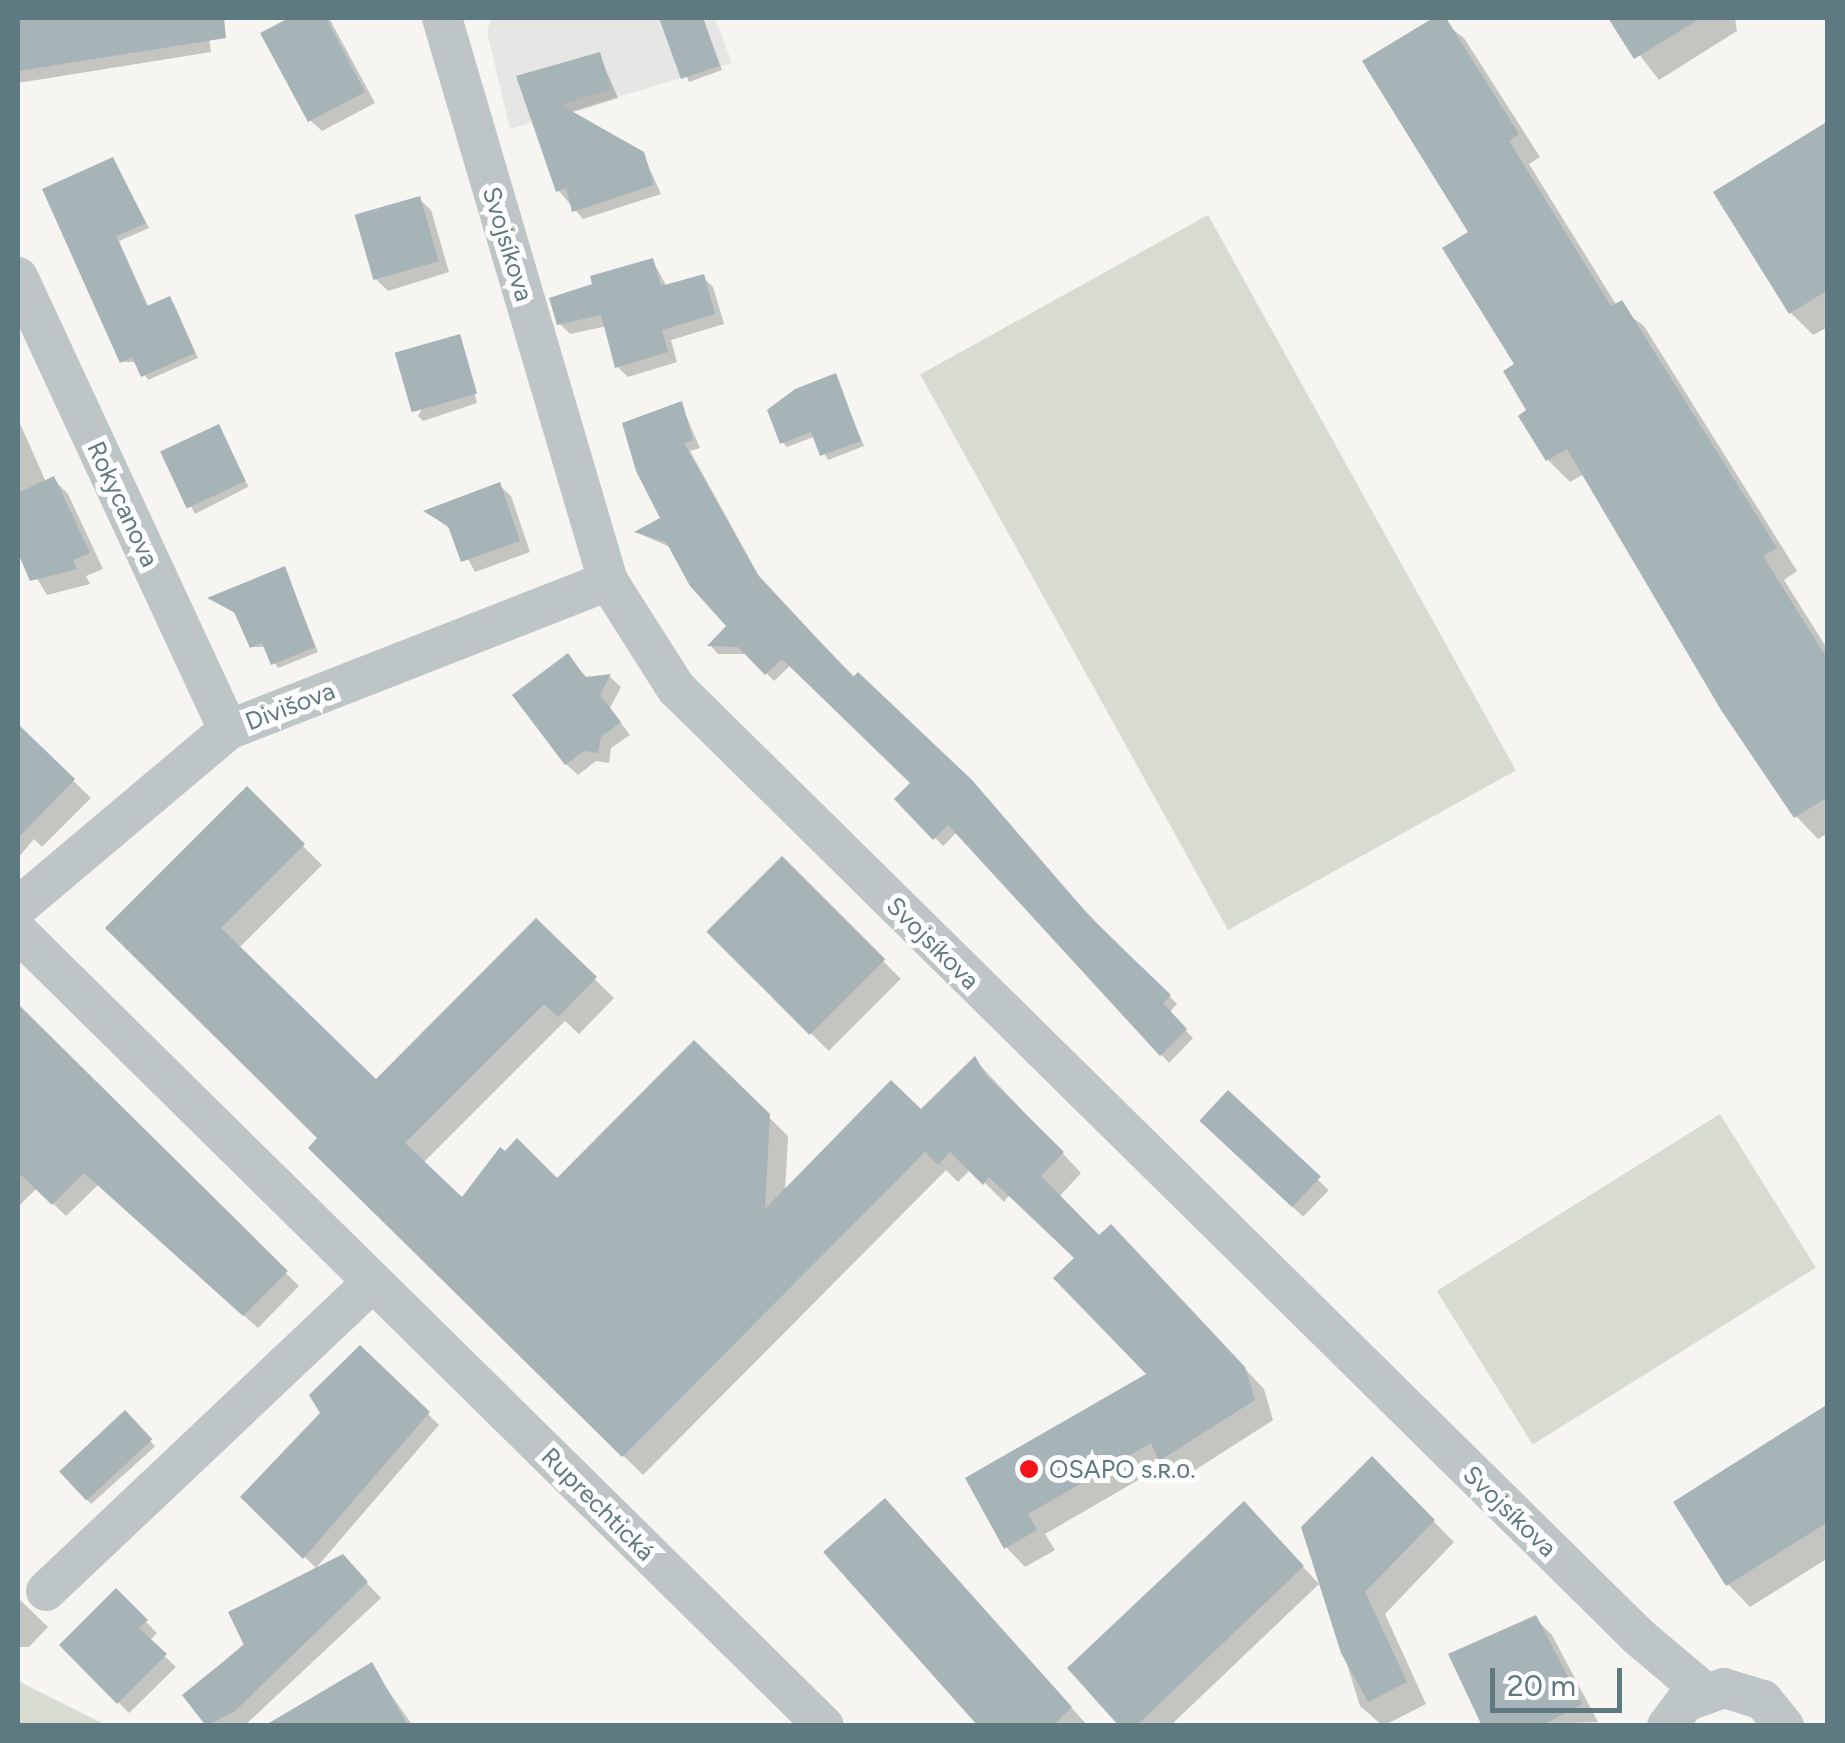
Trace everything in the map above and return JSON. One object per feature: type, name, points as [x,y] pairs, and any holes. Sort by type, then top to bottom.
[{"type":"street","name":"Svojsíkova","points":[[442,18],[608,581],[676,688],[1610,1609],[1704,1692]]},
{"type":"street","name":"Rokycanova","points":[[18,277],[228,730]]},
{"type":"street","name":"Divišova","points":[[18,906],[228,730],[608,581]]},
{"type":"street","name":"Ruprechtická","points":[[18,932],[824,1726]]},
{"type":"street","points":[[46,1591],[373,1282]]},
{"type":"street","points":[[1666,1726],[1685,1702],[1704,1692],[1745,1691],[1763,1700],[1784,1726]]},
{"type":"shaded area","points":[[491,18],[715,18],[732,63],[510,129],[487,32]]},
{"type":"shaded area","points":[[1208,215],[1516,770],[1228,930],[920,375]]},
{"type":"shaded area","points":[[1720,1114],[1816,1267],[1533,1444],[1437,1291]]},
{"type":"shaded area","points":[[18,1681],[106,1725],[18,1725]]},
{"type":"building","points":[[18,18],[224,18],[226,38],[18,71]]},
{"type":"building","points":[[289,18],[326,18],[365,92],[308,122],[260,33]]},
{"type":"building","points":[[659,18],[703,18],[719,65],[681,79]]},
{"type":"building","points":[[1433,18],[1446,18],[1519,134],[1509,141],[1611,306],[1622,300],[1777,548],[1763,556],[1828,660],[1828,797],[1794,818],[1721,710],[1567,449],[1546,461],[1518,416],[1526,410],[1503,371],[1514,364],[1442,248],[1468,232],[1362,61]]},
{"type":"building","points":[[1608,18],[1701,18],[1634,59]]},
{"type":"building","points":[[600,52],[611,89],[561,105],[644,152],[654,185],[572,212],[566,188],[556,192],[516,76]]},
{"type":"building","points":[[1828,121],[1828,290],[1789,314],[1713,192]]},
{"type":"building","points":[[113,157],[146,223],[116,236],[147,306],[170,296],[195,353],[141,377],[132,357],[120,363],[42,189]]},
{"type":"building","points":[[420,196],[439,261],[373,280],[355,215]]},
{"type":"building","points":[[653,258],[661,286],[704,274],[715,314],[662,330],[668,352],[615,368],[601,315],[557,325],[549,298],[592,284],[590,276]]},
{"type":"building","points":[[460,334],[477,394],[412,412],[395,353]]},
{"type":"building","points":[[836,373],[861,441],[820,456],[811,432],[780,444],[767,410],[795,389]]},
{"type":"building","points":[[682,401],[693,440],[684,443],[757,574],[853,677],[858,672],[972,780],[1092,919],[1171,995],[1163,1003],[1187,1029],[1160,1056],[948,825],[933,840],[894,799],[910,783],[782,659],[765,675],[738,647],[707,646],[726,626],[690,586],[666,542],[634,532],[660,518],[636,471],[622,423]]},
{"type":"building","points":[[219,424],[246,481],[187,509],[160,451]]},
{"type":"building","points":[[54,476],[90,553],[73,560],[77,569],[30,581],[18,553],[18,493]]},
{"type":"building","points":[[500,482],[520,541],[461,562],[448,526],[423,511]]},
{"type":"building","points":[[285,566],[315,647],[271,665],[262,643],[250,648],[234,612],[207,598]]},
{"type":"building","points":[[568,653],[585,677],[611,674],[600,695],[621,722],[601,737],[598,753],[584,751],[565,765],[512,695]]},
{"type":"building","points":[[18,724],[75,779],[18,838]]},
{"type":"building","points":[[247,786],[305,844],[221,928],[376,1079],[536,918],[597,977],[558,1017],[544,1004],[405,1143],[462,1197],[500,1147],[505,1151],[517,1138],[557,1178],[694,1040],[770,1114],[765,1209],[891,1080],[921,1109],[975,1056],[986,1075],[1064,1152],[1041,1176],[1099,1235],[1111,1224],[1245,1367],[1255,1400],[1159,1461],[1151,1443],[1028,1514],[1037,1530],[1004,1549],[965,1478],[1146,1374],[1053,1278],[1074,1258],[989,1177],[983,1185],[950,1152],[938,1165],[925,1152],[622,1457],[308,1148],[317,1138],[105,928]]},
{"type":"building","points":[[782,856],[885,959],[810,1035],[706,932]]},
{"type":"building","points":[[18,1004],[288,1271],[243,1316],[84,1173],[52,1205],[18,1172]]},
{"type":"building","points":[[1228,1090],[1321,1177],[1292,1207],[1199,1121]]},
{"type":"building","points":[[360,1345],[430,1412],[303,1559],[240,1497],[320,1413],[309,1395]]},
{"type":"building","points":[[1828,1404],[1828,1522],[1726,1586],[1673,1502]]},
{"type":"building","points":[[125,1410],[152,1439],[86,1501],[59,1471]]},
{"type":"building","points":[[1372,1456],[1435,1520],[1365,1592],[1407,1682],[1368,1702],[1341,1653],[1301,1527]]},
{"type":"building","points":[[885,1498],[1072,1707],[1052,1726],[978,1726],[823,1552]]},
{"type":"building","points":[[1244,1501],[1304,1566],[1136,1726],[1119,1726],[1067,1668]]},
{"type":"building","points":[[343,1554],[368,1582],[235,1711],[206,1726],[182,1695],[244,1645],[228,1612]]},
{"type":"building","points":[[116,1588],[148,1620],[139,1628],[167,1654],[117,1704],[59,1645]]},
{"type":"building","points":[[1536,1615],[1582,1704],[1541,1726],[1482,1726],[1448,1654]]},
{"type":"building","points":[[372,1662],[408,1726],[264,1726]]},
{"type":"place","name":"OSAPO s.ʀ.ᴏ.","points":[[1029,1469]]}]
